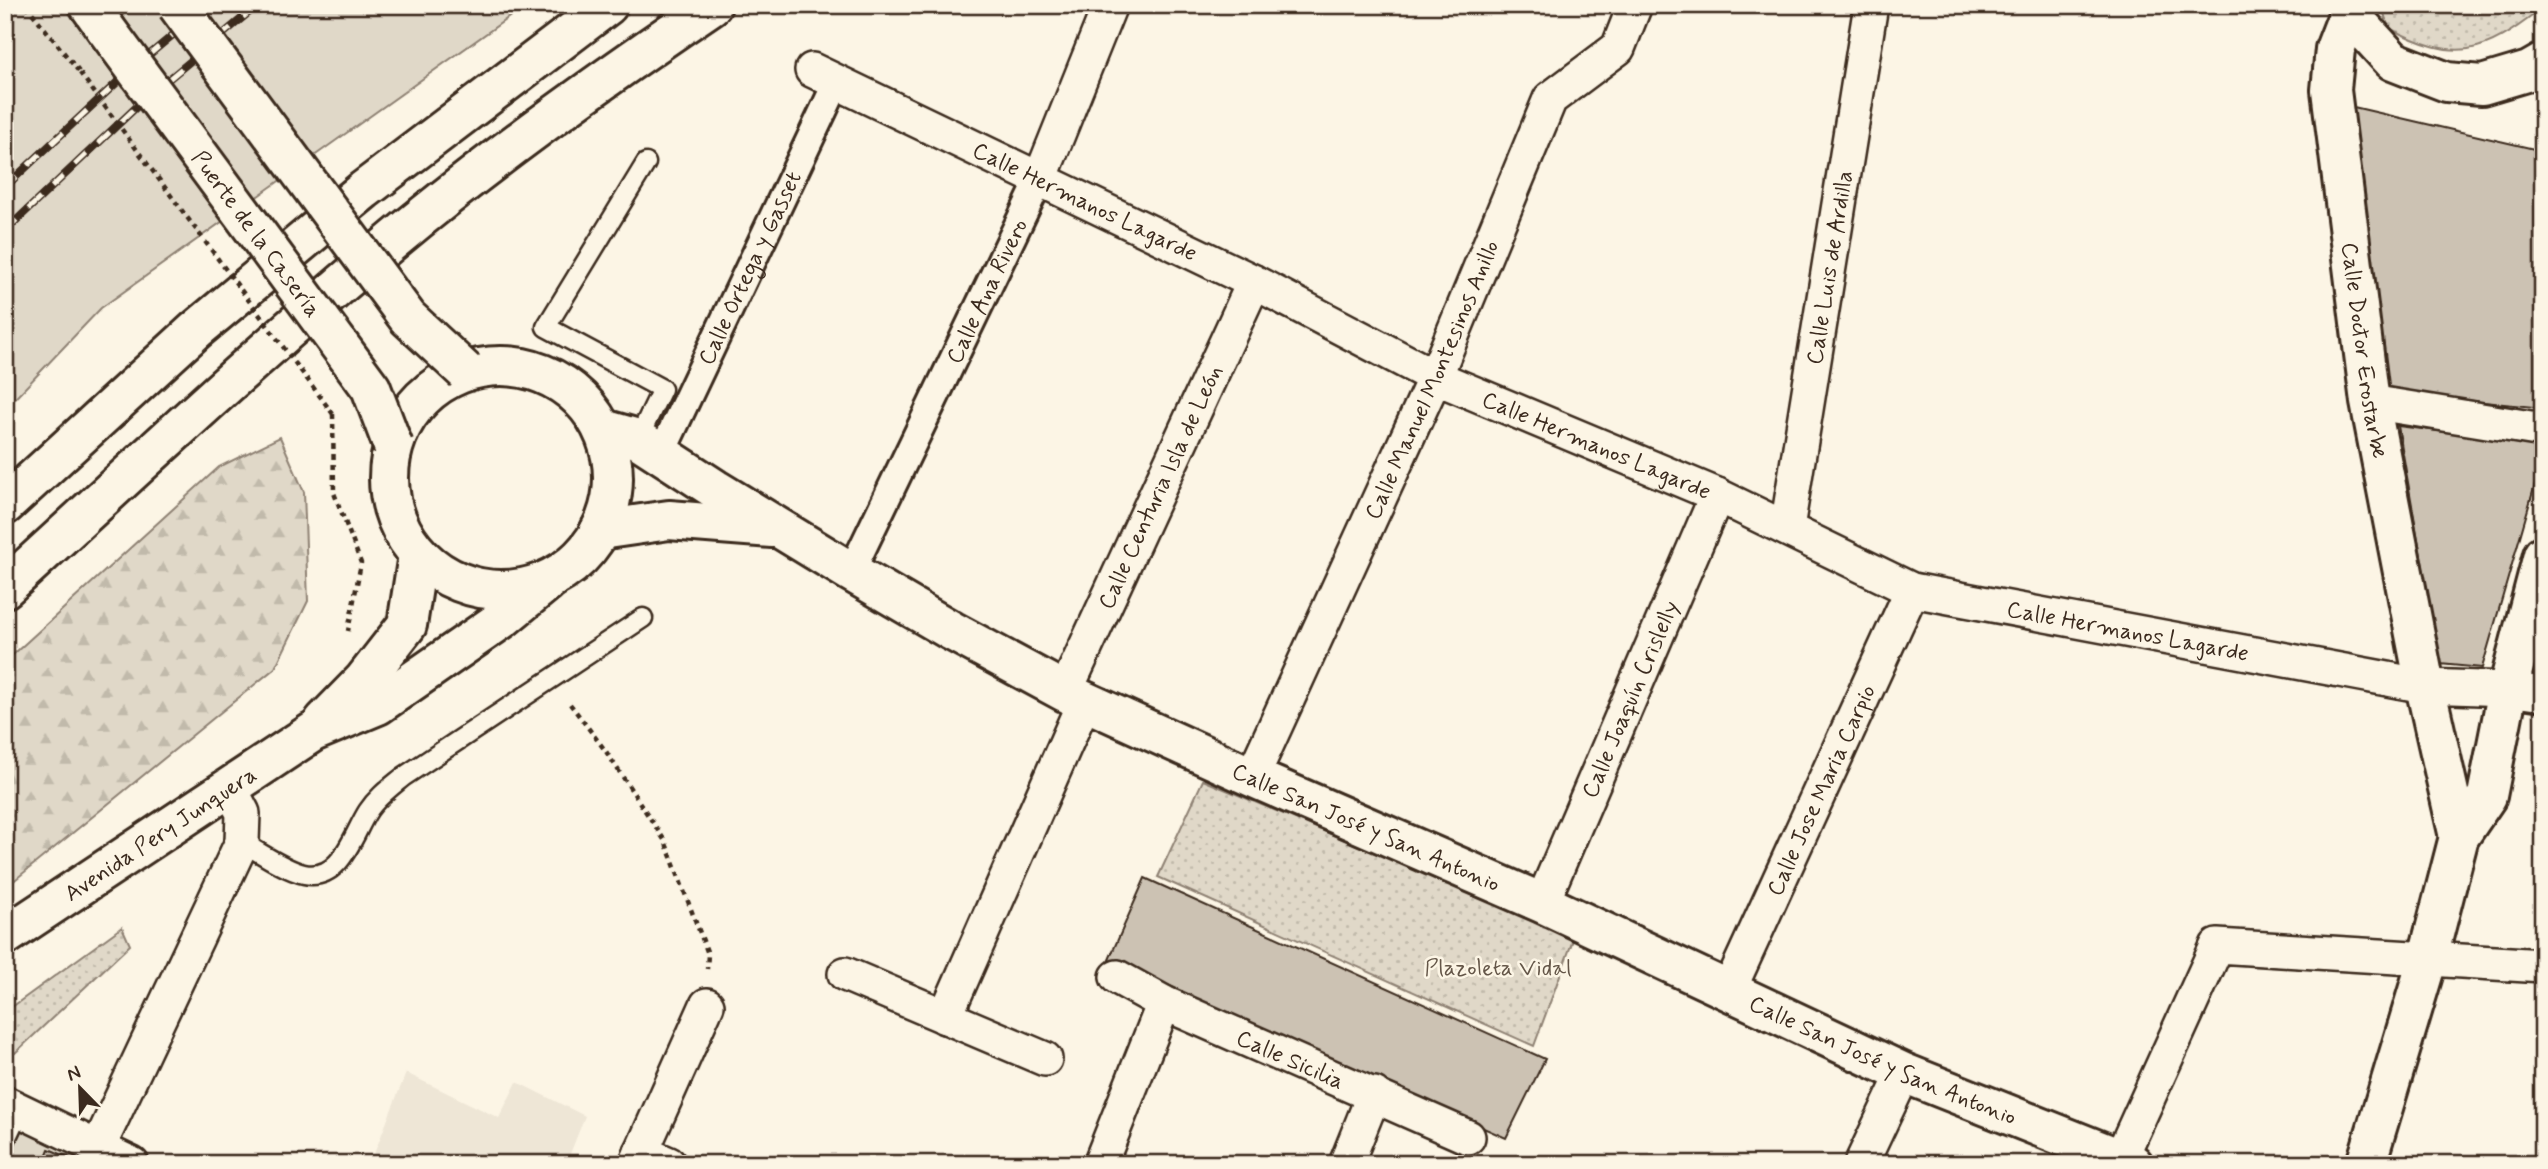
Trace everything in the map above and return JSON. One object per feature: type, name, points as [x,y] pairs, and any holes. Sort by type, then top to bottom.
[{"type":"main road","points":[[177,5],[408,318],[465,370]]},
{"type":"main road","points":[[5,505],[196,330],[364,190],[608,5]]},
{"type":"main road","points":[[5,588],[222,390],[397,237],[617,70],[712,5]]},
{"type":"main road","points":[[2349,9],[2393,61],[2446,82],[2482,85],[2529,71],[2543,63]]},
{"type":"main road","name":"Calle Doctor Erostarbe","points":[[2349,9],[2335,49],[2331,90],[2370,402],[2459,837]]},
{"type":"main road","name":"Puerte de la Casería","points":[[98,17],[371,388],[393,446]]},
{"type":"main road","points":[[634,440],[613,463],[612,497],[600,530],[580,558],[550,579],[517,589],[482,589],[449,578],[418,555],[397,522],[388,484],[393,446],[410,411],[434,387],[465,370],[496,365],[529,369],[559,381],[634,440],[778,528]]},
{"type":"main road","name":"Calle San José y San Antonio","points":[[600,530],[669,520],[778,528],[952,631],[1075,696],[1252,777],[1542,903],[1904,1073],[2123,1162]]},
{"type":"main road","name":"Avenida Pery Junquera","points":[[313,733],[364,680],[407,625],[418,555]]},
{"type":"main road","points":[[2366,1164],[2427,961],[2459,837],[2487,796],[2525,692],[2543,555]]},
{"type":"main road","name":"Avenida Pery Junquera","points":[[5,936],[313,733],[378,705],[502,620],[550,579]]},
{"type":"street","name":"Calle Ana Rivero","points":[[851,572],[1040,179],[1110,5]]},
{"type":"street","name":"Calle Manuel Montesinos Anillo","points":[[1252,777],[1435,377],[1550,99],[1618,48],[1635,5]]},
{"type":"street","name":"Calle Luis de Ardilla","points":[[1787,528],[1871,5]]},
{"type":"street","name":"Calle Hermanos Lagarde","points":[[824,76],[1254,282],[1435,377],[1717,495],[1912,590],[2426,686],[2525,692]]},
{"type":"street","name":"Calle Ortega y Gasset","points":[[634,440],[824,76]]},
{"type":"street","name":"Calle Centuria Isla de León","points":[[945,1017],[1075,696],[1254,282]]},
{"type":"street","points":[[2370,402],[2543,430]]},
{"type":"street","name":"Calle Joaquín Crislelly","points":[[1542,903],[1717,495]]},
{"type":"street","name":"Calle Jose Maria Carpio","points":[[1729,990],[1912,590]]},
{"type":"street","points":[[98,1148],[242,842],[243,813],[230,788]]},
{"type":"street","points":[[2123,1162],[2217,946],[2543,967]]},
{"type":"street","points":[[845,974],[1045,1059]]},
{"type":"street","name":"Calle Sicilia","points":[[1117,978],[1164,1003],[1468,1137]]},
{"type":"street","points":[[1100,1164],[1164,1003]]},
{"type":"street","points":[[649,1160],[707,1005]]},
{"type":"street","points":[[1861,1164],[1904,1073]]},
{"type":"street","points":[[1346,1164],[1374,1094]]},
{"type":"street","points":[[13,1106],[132,1164]]},
{"type":"lane","points":[[634,440],[662,389],[546,327],[646,163]]},
{"type":"lane","points":[[242,842],[303,874],[326,872],[343,857],[369,809],[403,777],[643,618]]},
{"type":"lane","points":[[5,1141],[13,1106]]},
{"type":"path","points":[[26,5],[332,414],[334,493],[361,563],[346,643]]},
{"type":"path","points":[[551,678],[605,750],[665,841],[708,954],[707,1005]]},
{"type":"shaded area","points":[[406,1073],[499,1118],[517,1082],[585,1116],[566,1164],[370,1164]]},
{"type":"green space","points":[[5,5],[526,5],[101,308],[5,409]]},
{"type":"green space","points":[[2381,5],[2543,6],[2502,37],[2485,45],[2451,50],[2413,39],[2389,28]]},
{"type":"green space","points":[[280,437],[304,492],[308,601],[275,668],[5,888],[5,662],[219,467]]},
{"type":"green space","name":"Plazoleta Vidal","points":[[1203,780],[1574,937],[1534,1046],[1158,877]]},
{"type":"green space","points":[[122,927],[130,945],[15,1053],[5,1049],[5,1012]]},
{"type":"green space","points":[[5,1108],[125,1164],[5,1164]]},
{"type":"building","points":[[2345,105],[2543,151],[2543,408],[2386,392]]},
{"type":"building","points":[[2398,426],[2543,444],[2543,457],[2482,668],[2440,664]]},
{"type":"building","points":[[1145,878],[1545,1059],[1506,1138],[1108,962]]},
{"type":"building","points":[[49,1149],[84,1164],[43,1164]]},
{"type":"railway","points":[[5,187],[126,74],[209,5]]},
{"type":"railway","points":[[5,231],[146,98],[258,5]]}]
